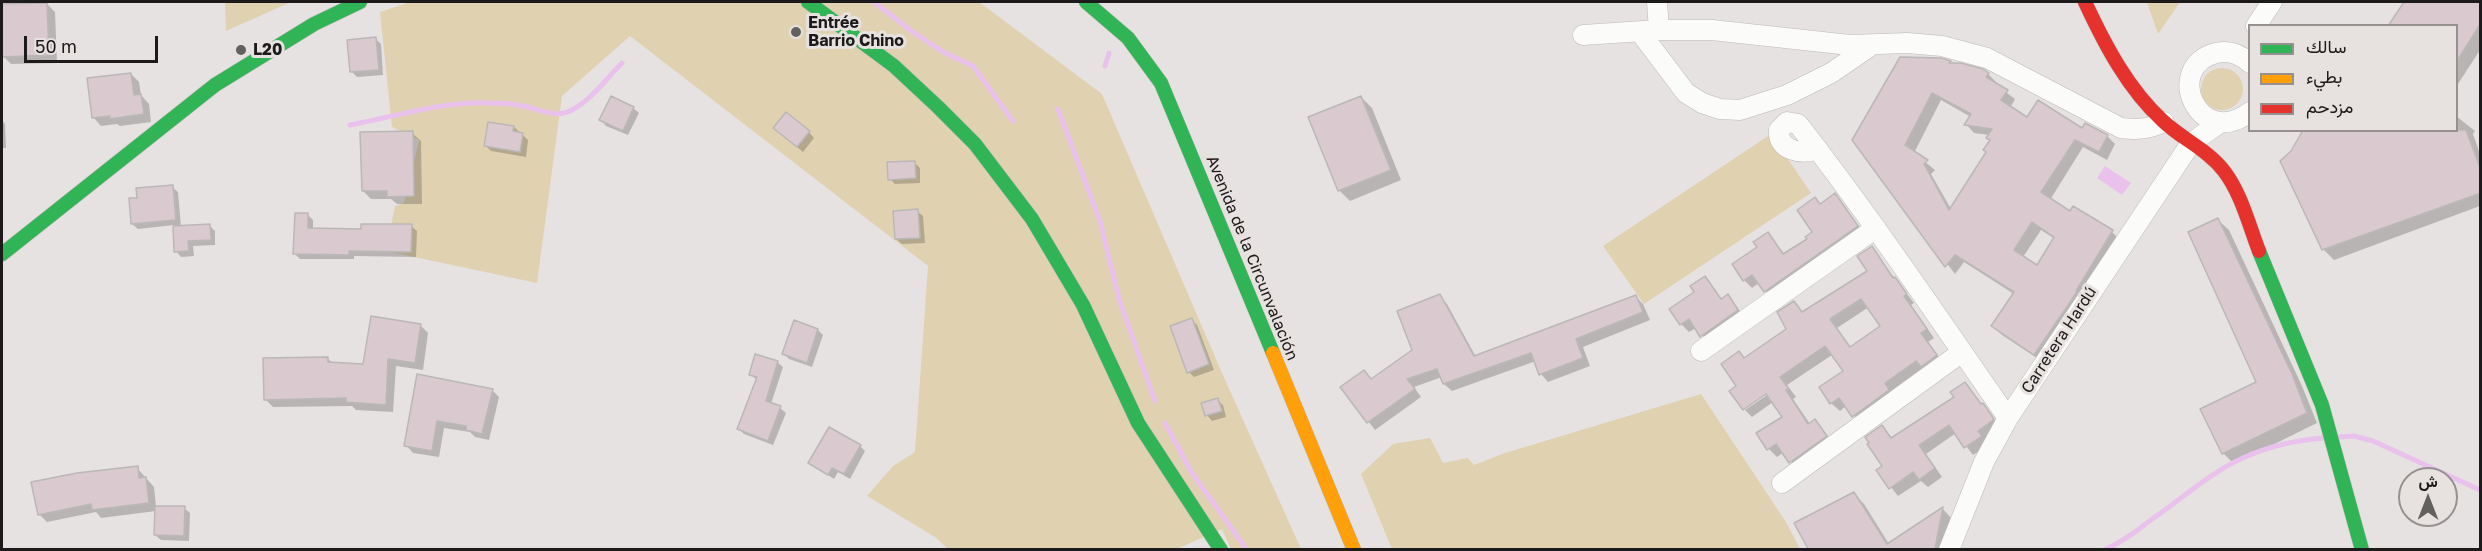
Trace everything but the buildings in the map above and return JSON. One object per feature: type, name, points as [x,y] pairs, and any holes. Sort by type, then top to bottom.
[{"type":"street","points":[[2,255],[215,85],[314,24],[360,2]]},
{"type":"street","points":[[808,2],[894,66],[931,100],[975,144],[1032,219],[1083,305],[1138,423],[1221,549]]},
{"type":"street","name":"Avenida de la Circunvalación","points":[[1086,2],[1118,26],[1132,40],[1161,83],[1354,549]]},
{"type":"street","points":[[1657,2],[1650,31],[1686,93],[1702,103],[1720,109],[1740,110],[1787,95],[1831,73],[1872,45]]},
{"type":"street","points":[[2085,2],[2102,36],[2135,90],[2164,122],[2217,160],[2231,182],[2322,405],[2362,549]]},
{"type":"street","points":[[2257,24],[2271,2]]},
{"type":"street","points":[[1583,35],[1712,30],[1850,45],[1925,44],[1960,50],[2000,64],[2121,128],[2136,130],[2151,128],[2164,122]]},
{"type":"street","points":[[2232,53],[2248,35]]},
{"type":"street","points":[[2191,143],[2190,80],[2199,63],[2216,53],[2232,53],[2248,62]]},
{"type":"street","points":[[2191,99],[2205,117],[2221,122]]},
{"type":"street","name":"Carretera Hardú","points":[[1949,549],[1984,462],[2008,418],[2191,143],[2221,122],[2236,120],[2248,113]]},
{"type":"street","points":[[1818,149],[2008,418]]},
{"type":"street","points":[[1701,351],[1876,228]]},
{"type":"street","points":[[1782,483],[1962,352]]},
{"type":"shaded area","points":[[225,2],[291,2],[226,31]]},
{"type":"shaded area","points":[[410,2],[979,2],[1102,94],[1222,373],[1301,549],[1231,549],[1222,529],[1177,549],[948,549],[935,537],[867,496],[893,466],[915,452],[928,266],[630,36],[562,96],[537,283],[386,251],[395,206],[404,203],[419,140],[392,127],[380,12]]},
{"type":"shaded area","points":[[2147,2],[2180,2],[2158,34]]},
{"type":"shaded area","points":[[2222,68],[2237,74],[2243,89],[2237,104],[2222,110],[2207,104],[2201,89],[2207,74]]},
{"type":"shaded area","points":[[1771,134],[1811,193],[1644,304],[1603,246]]},
{"type":"shaded area","points":[[2105,166],[2131,183],[2122,195],[2097,178]]},
{"type":"shaded area","points":[[1701,394],[1786,522],[1800,549],[1392,549],[1361,474],[1393,444],[1430,438],[1443,463],[1468,458],[1474,465],[1505,453]]},
{"type":"waterway","points":[[874,2],[943,52],[973,66],[1013,121]]},
{"type":"waterway","points":[[1105,66],[1109,53]]},
{"type":"waterway","points":[[350,125],[455,104],[511,104],[548,113],[566,113],[586,101],[622,63]]},
{"type":"waterway","points":[[1058,109],[1100,221],[1119,299],[1155,401]]},
{"type":"waterway","points":[[1165,423],[1192,473],[1247,550]]},
{"type":"waterway","points":[[2339,437],[2354,436],[2373,441],[2480,490]]},
{"type":"waterway","points":[[2104,550],[2126,538],[2199,484],[2232,463],[2272,447],[2324,438]]},
{"type":"traffic: fast","points":[[2,254],[215,85],[314,24],[360,2]]},
{"type":"traffic: fast","points":[[808,2],[894,66],[938,107],[975,144],[1032,219],[1083,305],[1138,423],[1221,550]]},
{"type":"traffic: fast","points":[[1086,2],[1128,38],[1161,83],[1273,353]]},
{"type":"traffic: fast","points":[[2259,251],[2322,405],[2362,550]]},
{"type":"traffic: slow","points":[[1273,353],[1354,550]]},
{"type":"traffic: jam","points":[[2085,2],[2109,50],[2139,95],[2163,121],[2210,157],[2224,171],[2240,199],[2259,251]]},
{"type":"place","name":"Entrée Barrio Chino","points":[[796,32]]},
{"type":"place","name":"L20","points":[[241,50]]}]
